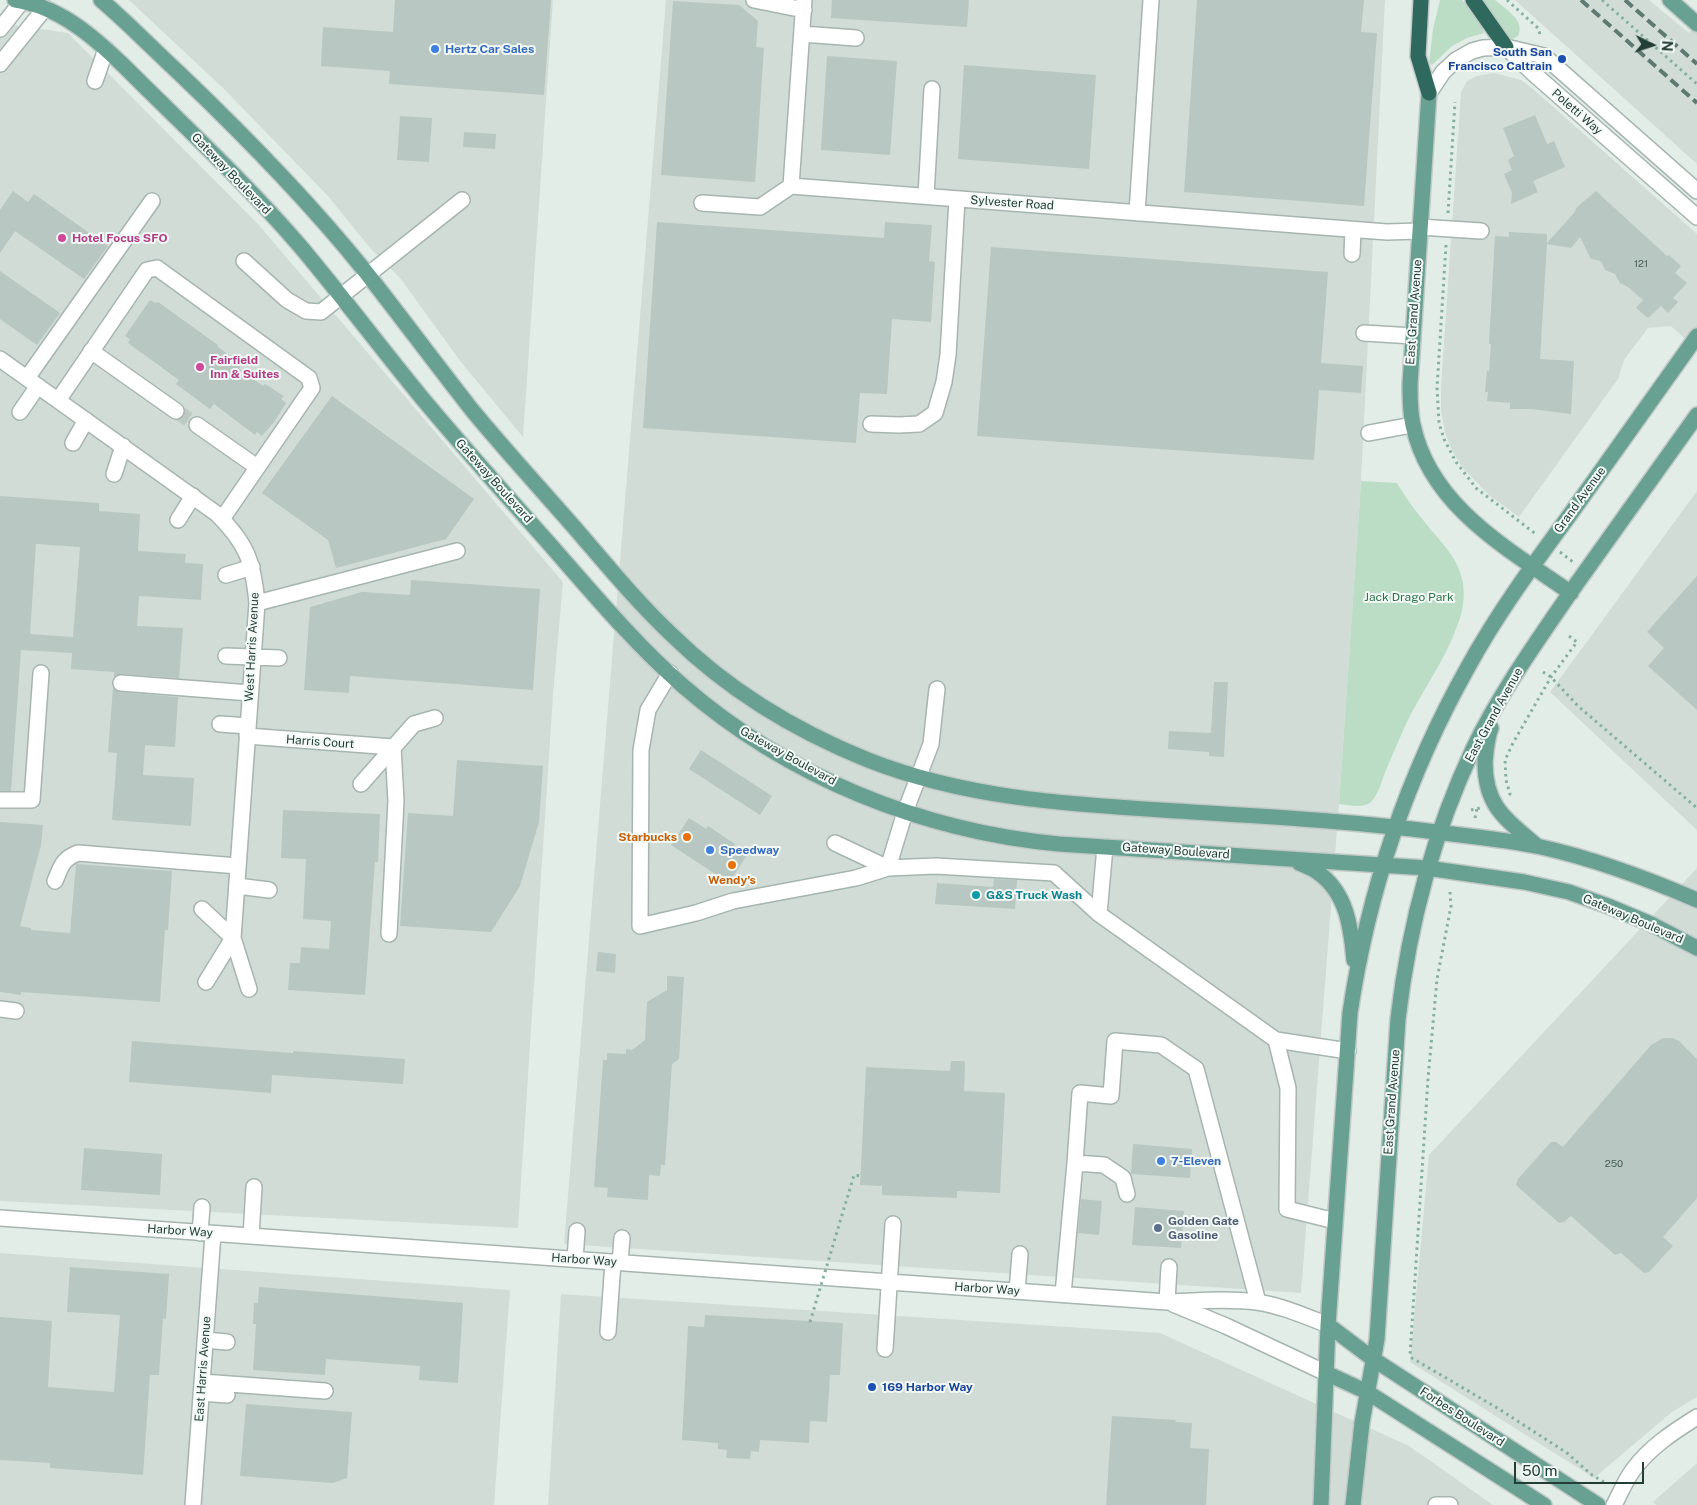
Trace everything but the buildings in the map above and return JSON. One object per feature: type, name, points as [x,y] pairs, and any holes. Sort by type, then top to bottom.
[{"type":"highway","points":[[1421,0],[1418,56],[1429,93]]},
{"type":"highway","points":[[1473,0],[1506,47]]},
{"type":"main road","name":"Gateway Boulevard","points":[[20,0],[48,4],[106,49],[251,193],[300,246],[456,439],[627,631],[670,673],[711,709],[768,748],[824,778],[876,802],[968,830],[1039,842],[1428,868],[1524,882],[1569,892],[1608,906],[1651,924],[1697,948]]},
{"type":"main road","points":[[101,0],[245,136],[306,201],[368,275],[502,446],[675,639],[730,683],[813,735],[866,759],[949,786],[1052,803],[1331,820],[1439,832],[1537,846],[1623,870],[1697,900]]},
{"type":"main road","points":[[1670,0],[1694,21]]},
{"type":"main road","name":"East Grand Avenue","points":[[1353,1505],[1362,1423],[1377,1336],[1398,1019],[1407,952],[1420,895],[1439,832],[1465,768],[1524,660],[1571,593],[1475,523],[1450,500],[1428,468],[1412,425],[1410,384],[1429,93]]},
{"type":"main road","name":"Grand Avenue","points":[[1396,827],[1422,758],[1468,666],[1533,566],[1697,336]]},
{"type":"main road","points":[[1571,593],[1697,414]]},
{"type":"main road","points":[[1497,707],[1486,751],[1485,774],[1488,789],[1493,803],[1501,814],[1537,846]]},
{"type":"main road","points":[[1321,1505],[1328,1325],[1350,1013],[1368,919],[1396,827]]},
{"type":"main road","points":[[1274,858],[1298,863],[1317,872],[1337,894],[1347,911],[1351,929],[1356,979]]},
{"type":"main road","name":"Forbes Boulevard","points":[[1328,1325],[1373,1359],[1598,1505]]},
{"type":"main road","points":[[1326,1373],[1367,1392],[1544,1505]]},
{"type":"street","points":[[0,29],[20,0]]},
{"type":"street","points":[[702,203],[760,208],[791,186],[804,5],[754,0]]},
{"type":"street","points":[[1137,213],[1151,0]]},
{"type":"street","points":[[0,64],[48,4]]},
{"type":"street","points":[[802,34],[856,38]]},
{"type":"street","name":"East Grand Avenue","points":[[1429,93],[1443,72],[1456,60],[1472,51],[1483,48],[1506,47]]},
{"type":"street","name":"Poletti Way","points":[[1506,47],[1544,56],[1697,191]]},
{"type":"street","name":"Poletti Way","points":[[1506,47],[1697,217]]},
{"type":"street","points":[[95,81],[106,49]]},
{"type":"street","points":[[926,196],[932,89]]},
{"type":"street","name":"Sylvester Road","points":[[791,186],[1353,230],[1387,232],[1420,229],[1481,231]]},
{"type":"street","points":[[871,424],[920,424],[935,413],[944,382],[948,355],[958,199]]},
{"type":"street","points":[[244,261],[287,300],[306,311],[321,312],[462,200]]},
{"type":"street","points":[[20,412],[32,382],[152,201]]},
{"type":"street","points":[[1352,254],[1353,230]]},
{"type":"street","points":[[59,399],[147,270],[157,268],[309,378],[312,388],[222,519]]},
{"type":"street","points":[[1364,333],[1413,336]]},
{"type":"street","points":[[91,351],[176,411]]},
{"type":"street","name":"West Harris Avenue","points":[[0,359],[59,399],[193,496],[233,530],[246,551],[255,577],[257,603],[233,938]]},
{"type":"street","points":[[73,443],[86,420]]},
{"type":"street","points":[[1369,433],[1412,425]]},
{"type":"street","points":[[197,426],[258,467]]},
{"type":"street","points":[[114,474],[123,446]]},
{"type":"street","points":[[178,520],[193,496]]},
{"type":"street","points":[[257,603],[457,551]]},
{"type":"street","points":[[226,575],[252,567]]},
{"type":"street","points":[[226,656],[278,658]]},
{"type":"street","points":[[0,800],[32,800],[41,673]]},
{"type":"street","points":[[670,673],[648,710],[641,750],[640,926],[696,913],[733,901],[856,878],[888,868],[936,866],[1054,873],[1099,914],[1276,1040],[1348,1051]]},
{"type":"street","points":[[121,683],[250,693]]},
{"type":"street","points":[[888,868],[905,812],[931,744],[936,689]]},
{"type":"street","points":[[361,784],[414,724],[434,718]]},
{"type":"street","name":"Harris Court","points":[[220,724],[248,731],[393,747]]},
{"type":"street","points":[[389,934],[396,800],[393,747]]},
{"type":"street","points":[[835,844],[888,868]]},
{"type":"street","points":[[1099,914],[1105,847]]},
{"type":"street","points":[[55,881],[64,861],[69,856],[78,853],[238,866]]},
{"type":"street","points":[[237,886],[269,890]]},
{"type":"street","points":[[202,909],[233,938],[249,989]]},
{"type":"street","points":[[206,982],[233,938]]},
{"type":"street","points":[[0,1009],[16,1011]]},
{"type":"street","points":[[1276,1040],[1288,1088],[1287,1209],[1335,1221]]},
{"type":"street","points":[[1063,1294],[1080,1093],[1111,1096],[1115,1041],[1162,1045],[1196,1069],[1258,1302]]},
{"type":"street","points":[[1075,1163],[1104,1165],[1123,1178],[1127,1194]]},
{"type":"street","points":[[251,1236],[254,1187]]},
{"type":"street","name":"East Harris Avenue","points":[[193,1505],[205,1340],[207,1233],[202,1207]]},
{"type":"street","name":"Harbor Way","points":[[0,1218],[1167,1302],[1229,1300],[1258,1302],[1294,1311],[1328,1325]]},
{"type":"street","points":[[885,1349],[893,1224]]},
{"type":"street","points":[[575,1259],[577,1230]]},
{"type":"street","points":[[608,1332],[622,1238]]},
{"type":"street","points":[[1017,1291],[1020,1254]]},
{"type":"street","points":[[1167,1302],[1169,1267]]},
{"type":"street","name":"Harbor Way","points":[[1167,1302],[1226,1326],[1326,1373]]},
{"type":"street","points":[[205,1340],[227,1342]]},
{"type":"street","points":[[202,1388],[325,1391]]},
{"type":"street","points":[[202,1388],[227,1395]]},
{"type":"street","points":[[1617,1499],[1633,1471],[1652,1448],[1675,1430],[1697,1417]]},
{"type":"street","points":[[1436,1505],[1450,1505]]},
{"type":"path","points":[[1507,0],[1538,28],[1540,34]]},
{"type":"path","points":[[1602,0],[1697,84]]},
{"type":"path","points":[[1455,102],[1437,388],[1437,409],[1444,438],[1456,462],[1476,488],[1586,571]]},
{"type":"path","points":[[1503,797],[1510,794],[1506,780],[1505,760],[1516,736],[1551,677],[1576,642],[1569,636]]},
{"type":"path","points":[[1543,672],[1551,677],[1578,706],[1697,808]]},
{"type":"path","points":[[1475,818],[1477,808]]},
{"type":"path","points":[[1450,892],[1451,906],[1437,979],[1428,1079],[1410,1355],[1420,1363],[1499,1408],[1567,1453],[1617,1499]]},
{"type":"path","points":[[810,1322],[854,1175],[861,1176]]},
{"type":"shaded area","points":[[129,0],[553,0],[523,437],[461,362],[400,278],[370,248],[328,196],[223,88]]},
{"type":"shaded area","points":[[666,0],[1385,0],[1361,481],[1339,804],[1301,1293],[564,1244]]},
{"type":"shaded area","points":[[1515,0],[1649,0],[1689,33],[1697,24],[1697,164]]},
{"type":"shaded area","points":[[0,23],[68,33],[258,224],[563,582],[553,695],[518,1228],[0,1201]]},
{"type":"shaded area","points":[[1494,73],[1521,80],[1533,89],[1697,234],[1697,350],[1671,326],[1648,328],[1624,360],[1618,379],[1519,517],[1489,495],[1463,468],[1452,450],[1445,432],[1441,411],[1441,387],[1461,92],[1467,81],[1477,76]]},
{"type":"shaded area","points":[[1697,491],[1697,830],[1550,692]]},
{"type":"shaded area","points":[[1697,868],[1697,1397],[1672,1412],[1594,1478],[1410,1362],[1429,1155]]},
{"type":"shaded area","points":[[0,1253],[510,1290],[494,1505],[0,1505]]},
{"type":"shaded area","points":[[561,1294],[1160,1333],[1409,1446],[1493,1505],[548,1505]]},
{"type":"shaded area","points":[[1697,1463],[1697,1505],[1656,1505],[1653,1502]]},
{"type":"green space","points":[[1440,0],[1462,0],[1480,23],[1484,33],[1467,38],[1452,46],[1432,65],[1429,63],[1433,29]]},
{"type":"green space","points":[[1483,0],[1495,0],[1513,15],[1519,25],[1518,36],[1511,40],[1508,38]]},
{"type":"green space","name":"Jack Drago Park","points":[[1361,481],[1397,483],[1415,510],[1454,559],[1461,574],[1464,593],[1461,614],[1453,637],[1407,722],[1377,794],[1369,803],[1357,806],[1339,804]]},
{"type":"tunnel","points":[[176,411],[197,425]]},
{"type":"railway","points":[[1581,0],[1697,103]]},
{"type":"railway","points":[[1625,0],[1697,64]]},
{"type":"place","name":"Hertz Car Sales","points":[[435,49]]},
{"type":"place","name":"South San Francisco Caltrain","points":[[1562,59]]},
{"type":"place","name":"Hotel Focus SFO","points":[[62,238]]},
{"type":"place","name":"Fairfield Inn & Suites","points":[[200,367]]},
{"type":"place","name":"Starbucks","points":[[687,837]]},
{"type":"place","name":"Speedway","points":[[710,850]]},
{"type":"place","name":"Wendy's","points":[[732,865]]},
{"type":"place","name":"G&S Truck Wash","points":[[976,895]]},
{"type":"place","name":"7-Eleven","points":[[1161,1161]]},
{"type":"place","name":"Golden Gate Gasoline","points":[[1158,1228]]},
{"type":"place","name":"169 Harbor Way","points":[[872,1387]]}]
